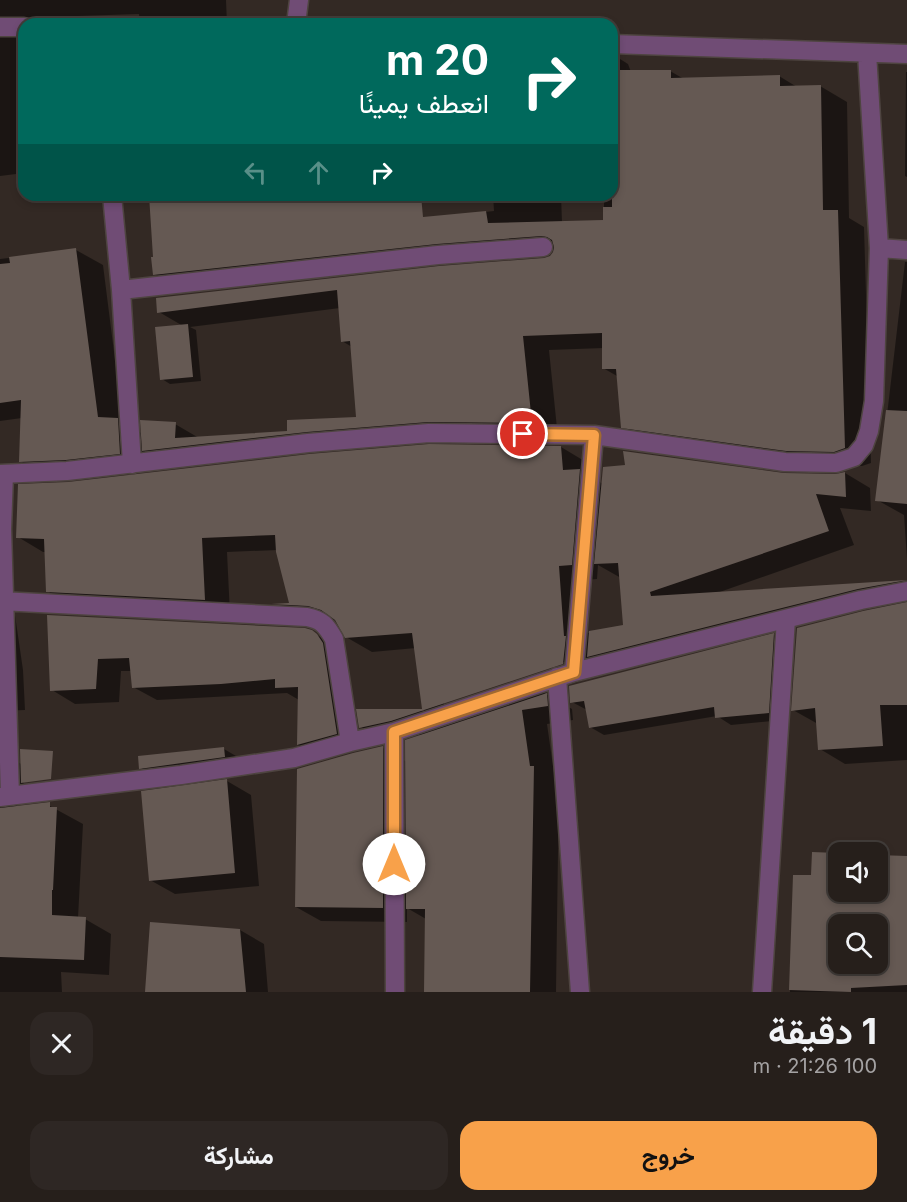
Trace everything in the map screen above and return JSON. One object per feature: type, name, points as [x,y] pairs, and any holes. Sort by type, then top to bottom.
[{"type":"street","points":[[297,18],[299,0]]},
{"type":"street","points":[[0,27],[18,27]]},
{"type":"street","points":[[618,44],[907,54]]},
{"type":"street","points":[[867,53],[879,249],[874,401],[869,431],[864,445],[854,457],[836,463],[785,462],[594,435],[429,433],[308,443],[67,471],[2,474],[5,796],[180,775],[294,758],[394,732],[565,675],[861,600],[907,591]]},
{"type":"street","points":[[113,201],[121,290],[132,464]]},
{"type":"street","points":[[121,290],[438,255],[543,248]]},
{"type":"street","points":[[879,249],[907,250]]},
{"type":"street","points":[[580,992],[565,675],[594,435]]},
{"type":"street","points":[[2,601],[317,619],[327,627],[334,639],[351,742]]},
{"type":"street","points":[[762,992],[786,619]]},
{"type":"street","points":[[394,732],[395,992]]},
{"type":"building","points":[[618,70],[671,70],[671,78],[780,75],[780,86],[821,85],[823,210],[838,210],[845,448],[834,452],[786,451],[621,428],[616,369],[602,369],[602,333],[523,336],[532,423],[428,422],[307,432],[142,451],[140,420],[176,422],[175,438],[287,431],[287,420],[356,417],[350,341],[341,342],[337,290],[157,313],[156,298],[439,266],[544,258],[550,256],[554,247],[552,240],[542,236],[437,244],[153,275],[149,201],[422,201],[423,217],[486,211],[488,223],[603,220],[603,207],[612,207],[612,201],[618,201]]},
{"type":"building","points":[[76,248],[98,417],[118,418],[120,454],[19,462],[21,400],[0,403],[0,264],[10,263],[9,257]]},
{"type":"building","points":[[188,324],[193,377],[160,380],[155,327]]},
{"type":"building","points":[[886,410],[907,411],[907,504],[875,501]]},
{"type":"building","points":[[429,444],[561,446],[563,470],[580,469],[572,565],[559,566],[564,636],[566,636],[563,664],[391,721],[359,728],[356,709],[422,709],[412,633],[345,638],[335,620],[321,610],[308,606],[271,604],[289,603],[276,552],[275,535],[202,538],[205,600],[46,592],[44,539],[16,538],[18,484],[68,482],[309,454]]},
{"type":"building","points":[[623,451],[784,473],[836,474],[845,472],[846,497],[816,494],[829,531],[650,592],[651,596],[907,580],[858,589],[587,657],[589,631],[623,625],[618,563],[594,564],[603,467],[625,465]]},
{"type":"building","points":[[907,602],[907,705],[880,705],[883,746],[818,750],[815,708],[791,711],[797,628]]},
{"type":"building","points":[[47,615],[312,630],[323,643],[337,734],[297,745],[298,687],[275,688],[275,679],[132,688],[129,658],[98,659],[96,689],[50,691]]},
{"type":"building","points":[[774,633],[769,713],[715,718],[714,707],[589,728],[584,701],[570,703],[569,686]]},
{"type":"building","points":[[547,693],[548,706],[522,710],[530,766],[534,766],[530,992],[424,992],[425,909],[406,909],[405,740]]},
{"type":"building","points":[[383,746],[383,908],[295,907],[297,769]]},
{"type":"building","points":[[224,747],[225,757],[139,769],[138,756]]},
{"type":"building","points":[[20,749],[53,751],[51,779],[21,783]]},
{"type":"building","points":[[227,779],[235,873],[149,881],[141,791]]},
{"type":"building","points":[[50,802],[50,807],[57,807],[52,915],[86,917],[84,960],[0,957],[0,808]]},
{"type":"building","points":[[812,852],[828,853],[828,902],[888,902],[888,855],[907,856],[907,985],[851,988],[851,992],[789,990],[793,875],[811,875]]},
{"type":"building","points":[[150,922],[240,929],[246,992],[145,992]]},
{"type":"route","points":[[394,864],[394,732],[574,672],[594,435],[523,434]]}]
